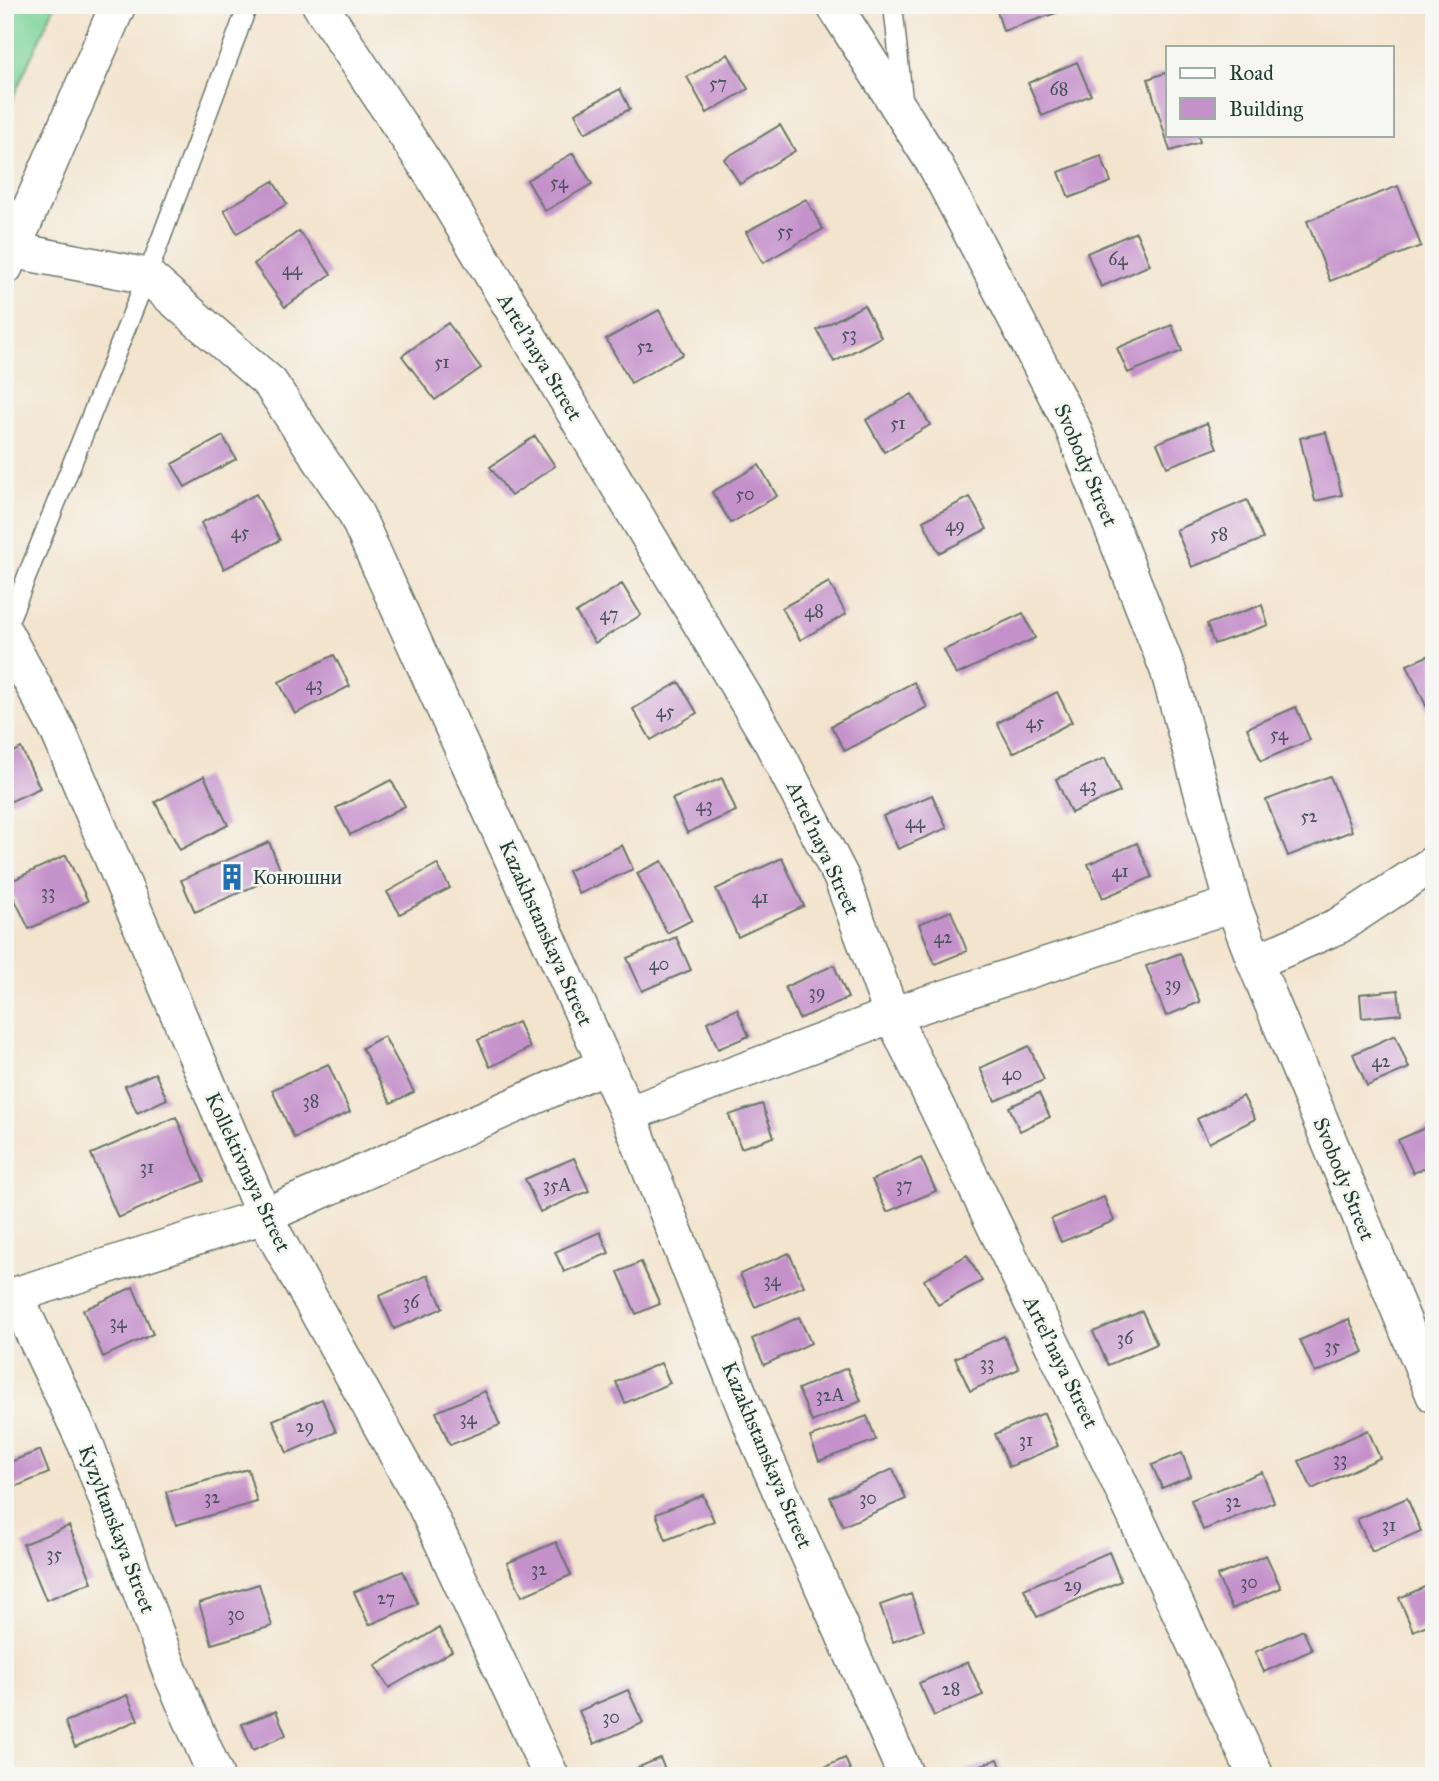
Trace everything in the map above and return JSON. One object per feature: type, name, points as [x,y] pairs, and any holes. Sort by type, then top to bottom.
[{"type":"street","points":[[118,5],[9,259],[147,276]]},
{"type":"street","name":"Artel'naya Street","points":[[320,5],[433,176],[772,743],[841,877],[892,1015],[1114,1471],[1256,1776]]},
{"type":"street","name":"Svobody Street","points":[[834,5],[937,168],[1072,426],[1168,670],[1233,904],[1434,1395]]},
{"type":"street","name":"Kazakhstanskaya Street","points":[[147,276],[270,383],[355,512],[628,1114],[756,1436],[906,1776]]},
{"type":"street","name":"Kollektivnaya Street","points":[[5,632],[59,733],[264,1216],[425,1506],[551,1776]]},
{"type":"street","points":[[1255,962],[1338,926],[1434,863]]},
{"type":"street","points":[[628,1114],[892,1015],[1233,904]]},
{"type":"street","points":[[10,1297],[264,1216],[606,1065]]},
{"type":"street","name":"Kyzyltanskaya Street","points":[[10,1297],[87,1447],[170,1671],[216,1776]]},
{"type":"lane","points":[[5,632],[147,276],[248,5]]},
{"type":"lane","points":[[893,5],[905,119]]},
{"type":"green space","points":[[5,5],[55,5],[5,115]]},
{"type":"building","points":[[995,5],[1061,5],[1062,11],[1003,31]]},
{"type":"building","points":[[728,54],[748,89],[707,113],[687,77]]},
{"type":"building","points":[[1077,62],[1091,95],[1042,116],[1028,83]]},
{"type":"building","points":[[1166,73],[1166,136],[1198,136],[1200,142],[1170,151],[1148,79]]},
{"type":"building","points":[[620,89],[630,109],[585,133],[575,113]]},
{"type":"building","points":[[780,125],[795,151],[740,184],[724,159]]},
{"type":"building","points":[[573,153],[592,184],[545,211],[527,180]]},
{"type":"building","points":[[1101,156],[1111,182],[1069,198],[1059,172]]},
{"type":"building","points":[[273,181],[287,204],[237,233],[224,210]]},
{"type":"building","points":[[1398,186],[1421,246],[1330,281],[1307,221]]},
{"type":"building","points":[[806,199],[823,229],[763,263],[746,232]]},
{"type":"building","points":[[299,231],[331,274],[285,307],[254,264]]},
{"type":"building","points":[[1136,232],[1150,265],[1101,287],[1087,253]]},
{"type":"building","points":[[864,305],[881,337],[834,362],[817,330]]},
{"type":"building","points":[[659,310],[683,354],[631,383],[606,339]]},
{"type":"building","points":[[448,323],[481,368],[435,400],[402,356]]},
{"type":"building","points":[[1172,325],[1182,351],[1128,373],[1117,348]]},
{"type":"building","points":[[912,394],[930,425],[884,452],[866,420]]},
{"type":"building","points":[[1207,423],[1217,448],[1167,467],[1157,443]]},
{"type":"building","points":[[1326,432],[1342,495],[1315,501],[1300,438]]},
{"type":"building","points":[[223,436],[236,459],[185,487],[172,464]]},
{"type":"building","points":[[535,436],[555,466],[511,496],[490,467]]},
{"type":"building","points":[[759,465],[777,496],[731,523],[712,492]]},
{"type":"building","points":[[256,494],[280,540],[224,569],[201,523]]},
{"type":"building","points":[[970,497],[987,529],[939,553],[923,521]]},
{"type":"building","points":[[1247,500],[1263,539],[1192,567],[1176,530]]},
{"type":"building","points":[[829,582],[846,614],[800,640],[782,608]]},
{"type":"building","points":[[622,584],[641,615],[595,643],[576,613]]},
{"type":"building","points":[[1262,605],[1268,625],[1214,644],[1207,624]]},
{"type":"building","points":[[1023,613],[1035,638],[956,675],[944,650]]},
{"type":"building","points":[[1434,653],[1434,708],[1428,710],[1407,665]]},
{"type":"building","points":[[334,655],[350,686],[295,714],[279,682]]},
{"type":"building","points":[[679,682],[697,713],[651,740],[633,709]]},
{"type":"building","points":[[914,682],[927,707],[845,751],[831,726]]},
{"type":"building","points":[[1057,692],[1072,722],[1013,753],[997,723]]},
{"type":"building","points":[[1296,707],[1310,740],[1261,761],[1247,728]]},
{"type":"building","points":[[21,748],[40,788],[5,804],[5,756]]},
{"type":"building","points":[[1105,758],[1120,792],[1071,813],[1056,779]]},
{"type":"building","points":[[204,776],[228,825],[180,850],[155,802]]},
{"type":"building","points":[[1330,776],[1352,831],[1288,856],[1266,800]]},
{"type":"building","points":[[722,778],[736,811],[687,833],[672,799]]},
{"type":"building","points":[[391,780],[405,806],[350,835],[336,808]]},
{"type":"building","points":[[932,795],[947,828],[898,849],[883,816]]},
{"type":"building","name":"Конюшни","points":[[269,842],[282,874],[195,912],[181,880]]},
{"type":"building","points":[[1137,843],[1152,877],[1103,898],[1088,864]]},
{"type":"building","points":[[622,845],[633,869],[579,894],[568,871]]},
{"type":"building","points":[[66,855],[88,901],[29,929],[7,883]]},
{"type":"building","points":[[782,858],[804,906],[738,937],[716,889]]},
{"type":"building","points":[[662,861],[692,920],[667,933],[637,873]]},
{"type":"building","points":[[437,864],[450,888],[400,914],[387,892]]},
{"type":"building","points":[[951,911],[967,951],[935,964],[919,924]]},
{"type":"building","points":[[676,937],[691,970],[642,991],[627,958]]},
{"type":"building","points":[[1180,953],[1200,1002],[1166,1016],[1146,966]]},
{"type":"building","points":[[834,965],[848,998],[799,1019],[785,987]]},
{"type":"building","points":[[1398,990],[1401,1014],[1362,1018],[1360,994]]},
{"type":"building","points":[[737,1009],[749,1036],[718,1049],[707,1022]]},
{"type":"building","points":[[518,1022],[530,1048],[490,1067],[478,1040]]},
{"type":"building","points":[[1395,1035],[1409,1068],[1367,1086],[1353,1054]]},
{"type":"building","points":[[384,1036],[414,1092],[391,1103],[362,1048]]},
{"type":"building","points":[[1029,1046],[1044,1080],[995,1101],[980,1068]]},
{"type":"building","points":[[328,1064],[350,1112],[294,1138],[272,1090]]},
{"type":"building","points":[[155,1073],[167,1099],[137,1113],[125,1086]]},
{"type":"building","points":[[1039,1093],[1050,1117],[1020,1131],[1009,1107]]},
{"type":"building","points":[[1243,1096],[1255,1119],[1209,1143],[1197,1119]]},
{"type":"building","points":[[762,1104],[774,1137],[741,1148],[729,1115]]},
{"type":"building","points":[[176,1117],[204,1181],[118,1218],[91,1154]]},
{"type":"building","points":[[1434,1124],[1434,1164],[1413,1173],[1398,1140]]},
{"type":"building","points":[[574,1158],[589,1191],[540,1212],[525,1179]]},
{"type":"building","points":[[921,1158],[936,1191],[887,1212],[872,1180]]},
{"type":"building","points":[[1104,1197],[1114,1221],[1061,1242],[1051,1219]]},
{"type":"building","points":[[600,1232],[609,1253],[564,1272],[555,1252]]},
{"type":"building","points":[[789,1253],[804,1286],[755,1307],[740,1274]]},
{"type":"building","points":[[967,1255],[982,1281],[938,1305],[924,1280]]},
{"type":"building","points":[[641,1262],[660,1304],[636,1314],[618,1272]]},
{"type":"building","points":[[428,1275],[443,1308],[394,1329],[379,1296]]},
{"type":"building","points":[[133,1287],[153,1334],[103,1357],[83,1310]]},
{"type":"building","points":[[1142,1311],[1157,1344],[1108,1365],[1093,1332]]},
{"type":"building","points":[[799,1317],[811,1343],[764,1365],[752,1339]]},
{"type":"building","points":[[1349,1319],[1364,1352],[1315,1373],[1300,1340]]},
{"type":"building","points":[[1004,1336],[1019,1369],[970,1391],[955,1358]]},
{"type":"building","points":[[661,1363],[670,1383],[625,1403],[616,1382]]},
{"type":"building","points":[[847,1368],[861,1401],[812,1422],[798,1389]]},
{"type":"building","points":[[485,1391],[500,1425],[450,1445],[436,1412]]},
{"type":"building","points":[[322,1399],[336,1432],[287,1453],[273,1420]]},
{"type":"building","points":[[1044,1413],[1058,1446],[1009,1467],[995,1434]]},
{"type":"building","points":[[867,1416],[876,1440],[819,1461],[810,1437]]},
{"type":"building","points":[[1368,1430],[1380,1458],[1312,1489],[1299,1461]]},
{"type":"building","points":[[40,1450],[49,1473],[5,1491],[5,1464]]},
{"type":"building","points":[[1182,1453],[1191,1476],[1162,1488],[1152,1465]]},
{"type":"building","points":[[248,1469],[257,1502],[176,1525],[166,1492]]},
{"type":"building","points":[[893,1469],[906,1499],[843,1526],[830,1497]]},
{"type":"building","points":[[1262,1472],[1274,1502],[1203,1530],[1191,1500]]},
{"type":"building","points":[[703,1495],[714,1521],[666,1540],[656,1514]]},
{"type":"building","points":[[1407,1498],[1421,1531],[1372,1552],[1357,1519]]},
{"type":"building","points":[[69,1526],[92,1582],[46,1600],[23,1544]]},
{"type":"building","points":[[556,1542],[571,1575],[522,1596],[507,1563]]},
{"type":"building","points":[[1109,1552],[1121,1581],[1037,1617],[1024,1589]]},
{"type":"building","points":[[1266,1555],[1281,1588],[1232,1609],[1217,1576]]},
{"type":"building","points":[[403,1571],[418,1604],[369,1625],[354,1592]]},
{"type":"building","points":[[1434,1583],[1434,1622],[1413,1631],[1399,1598]]},
{"type":"building","points":[[259,1584],[272,1626],[212,1644],[199,1603]]},
{"type":"building","points":[[911,1594],[924,1630],[893,1642],[880,1605]]},
{"type":"building","points":[[439,1628],[452,1651],[389,1688],[375,1666]]},
{"type":"building","points":[[1303,1630],[1312,1650],[1264,1672],[1255,1652]]},
{"type":"building","points":[[968,1662],[983,1695],[934,1716],[919,1683]]},
{"type":"building","points":[[628,1690],[643,1723],[594,1744],[579,1711]]},
{"type":"building","points":[[127,1695],[138,1720],[75,1747],[65,1722]]},
{"type":"building","points":[[276,1711],[286,1735],[253,1750],[242,1724]]},
{"type":"building","points":[[660,1758],[668,1776],[618,1776]]},
{"type":"building","points":[[845,1758],[853,1776],[805,1776]]},
{"type":"building","points":[[998,1759],[1004,1776],[953,1776],[953,1775]]},
{"type":"place","name":"Конюшни","points":[[232,877]]}]
